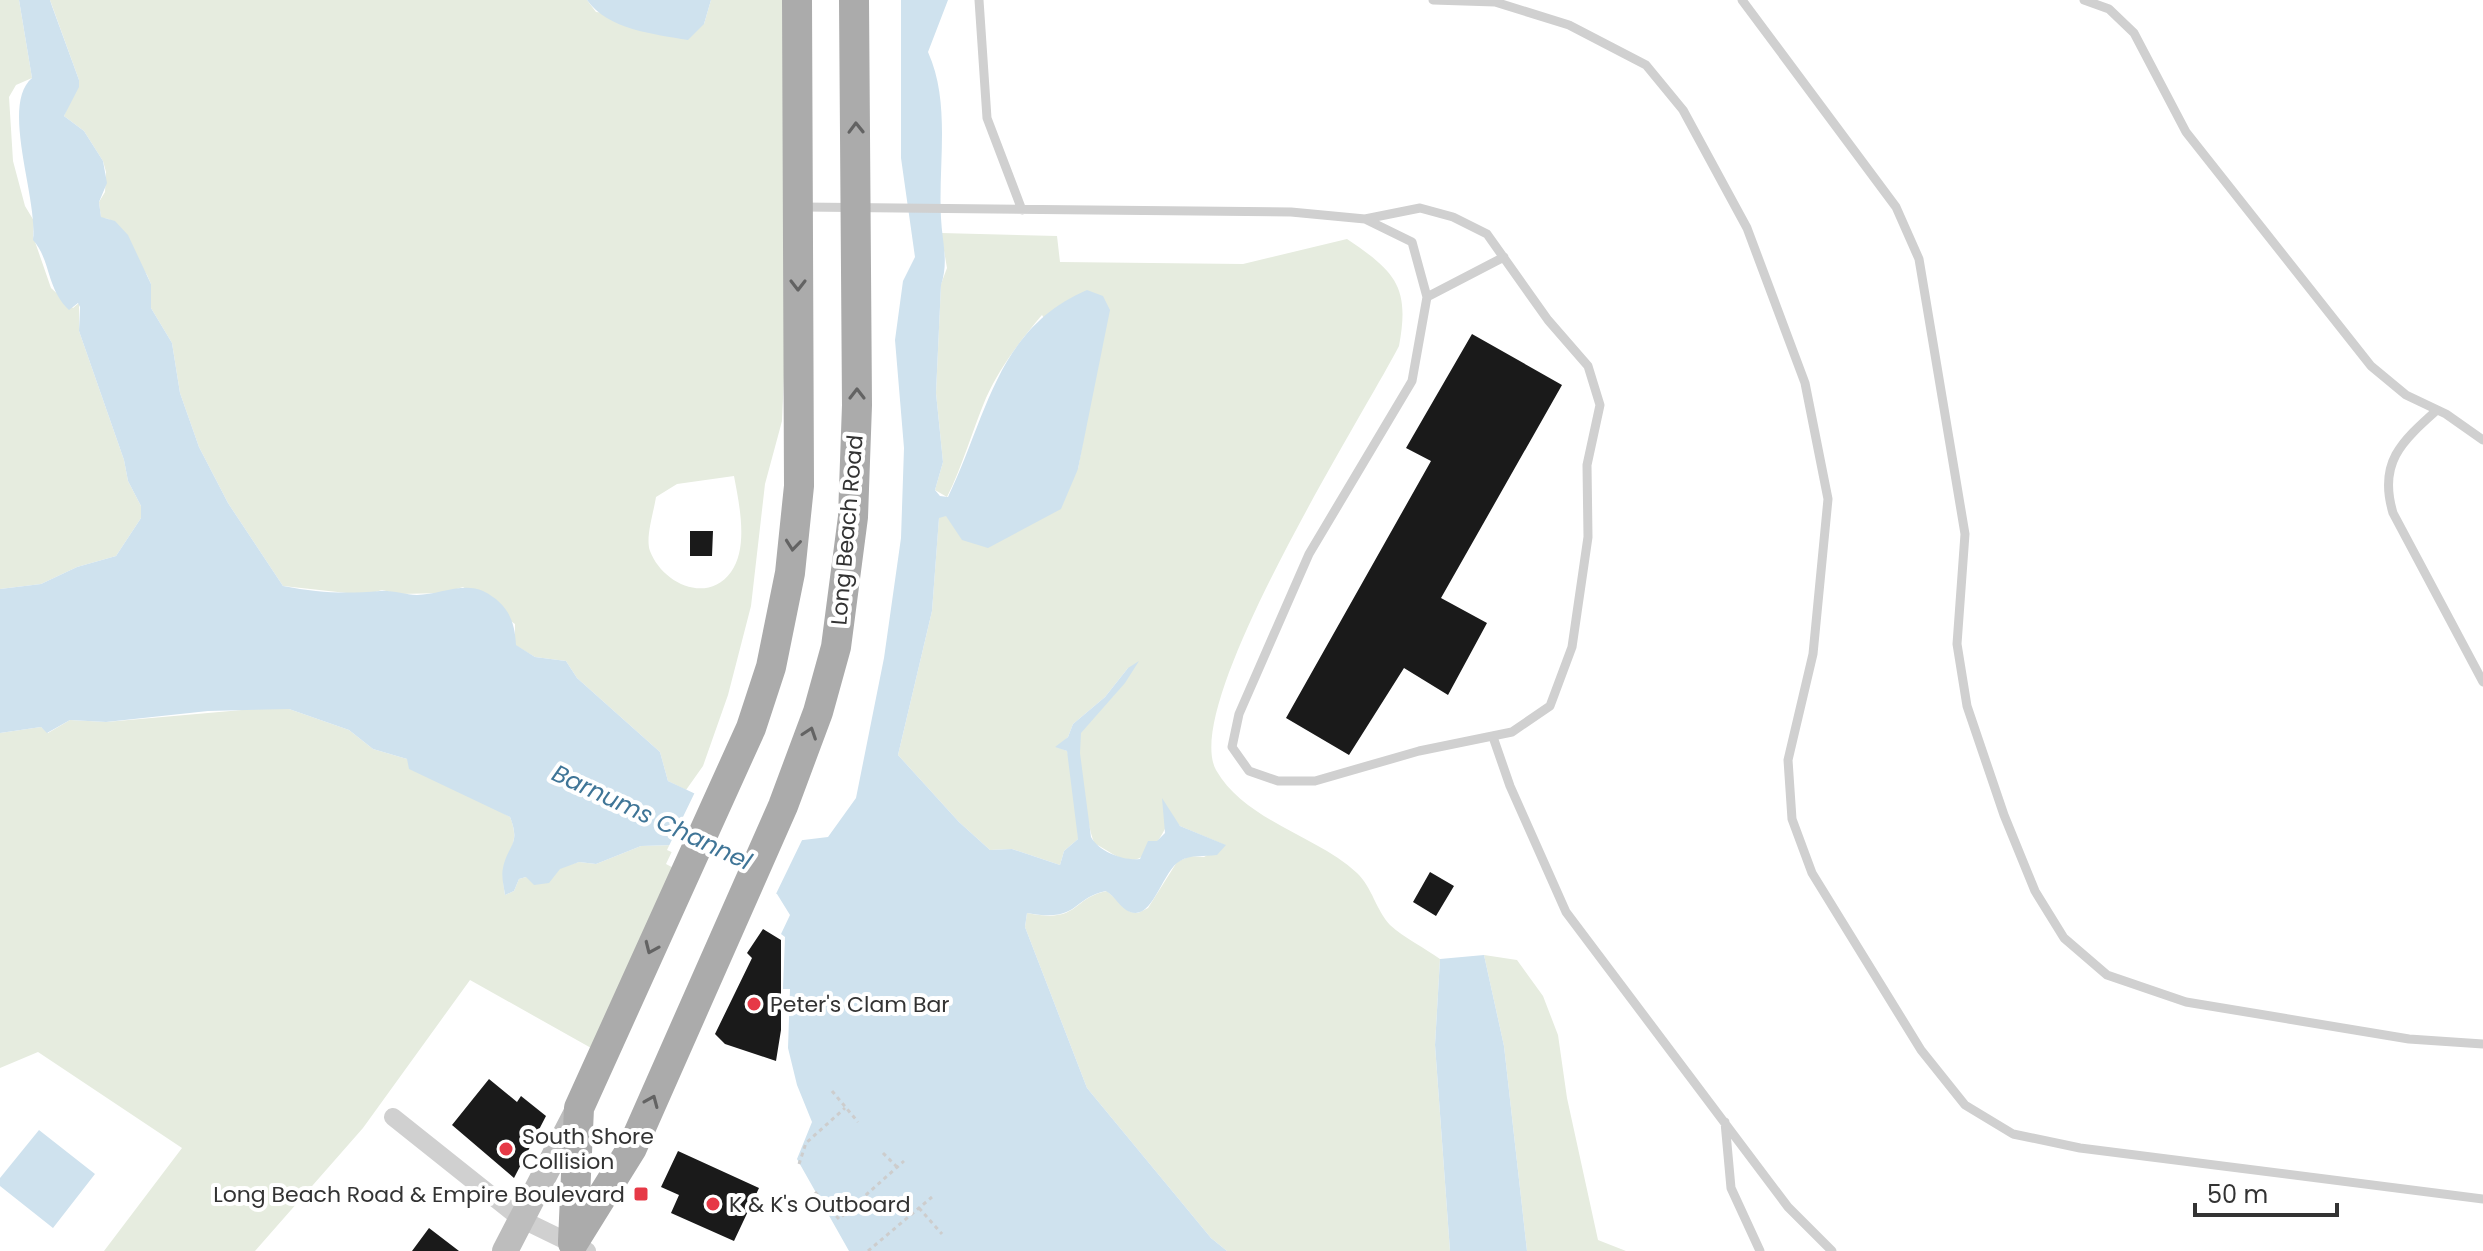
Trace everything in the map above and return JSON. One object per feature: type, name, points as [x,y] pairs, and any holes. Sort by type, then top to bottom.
[{"type":"main road","points":[[505,1251],[579,1108],[751,728],[771,667],[790,573],[799,486],[797,0]]},
{"type":"main road","name":"Long Beach Road","points":[[575,1249],[632,1148],[783,806],[818,712],[836,647],[846,585],[857,405],[854,0]]},
{"type":"main road","points":[[575,1249],[579,1108]]},
{"type":"street","points":[[393,1117],[521,1219],[575,1249]]},
{"type":"lane","points":[[979,0],[987,118],[1022,210]]},
{"type":"lane","points":[[1433,0],[1495,2],[1569,25],[1646,65],[1683,110],[1747,228],[1805,383],[1828,499],[1813,654],[1788,760],[1792,819],[1812,873],[1921,1050],[1965,1105],[2013,1134],[2080,1148],[2483,1199]]},
{"type":"lane","points":[[1742,0],[1896,207],[1919,259],[1965,534],[1957,644],[1967,706],[2019,853],[2035,891],[2064,938],[2107,975],[2186,1002],[2409,1039],[2483,1044]]},
{"type":"lane","points":[[2084,0],[2109,9],[2134,33],[2186,132],[2371,366],[2406,395],[2437,410],[2483,440]]},
{"type":"lane","points":[[798,207],[1291,212],[1365,219],[1420,208],[1453,217],[1487,234],[1548,320],[1588,366],[1600,405],[1587,465],[1588,537],[1572,647],[1550,706],[1512,732],[1419,751],[1315,781],[1278,781],[1249,771],[1232,747],[1244,701],[1309,554],[1412,381],[1427,297],[1412,242],[1365,219]]},
{"type":"lane","points":[[1427,297],[1504,257]]},
{"type":"lane","points":[[2437,410],[2412,432],[2392,462],[2386,488],[2393,513],[2483,682]]},
{"type":"lane","points":[[1493,737],[1510,786],[1566,912],[1788,1207],[1832,1251]]},
{"type":"lane","points":[[1725,1122],[1731,1188],[1760,1251]]},
{"type":"path","points":[[832,1091],[858,1122]]},
{"type":"path","points":[[799,1164],[806,1143],[845,1108]]},
{"type":"path","points":[[883,1153],[897,1167]]},
{"type":"path","points":[[815,1192],[839,1219],[904,1161]]},
{"type":"path","points":[[868,1251],[932,1197]]},
{"type":"path","points":[[919,1208],[942,1234]]},
{"type":"shaded area","points":[[0,0],[19,0],[32,78],[16,85],[9,97],[13,161],[25,206],[34,221],[33,236],[51,288],[73,308],[79,303],[79,331],[124,460],[128,481],[141,506],[141,518],[116,556],[77,567],[41,584],[0,589]]},
{"type":"shaded area","points":[[50,0],[587,0],[596,12],[704,24],[711,0],[782,0],[790,240],[782,421],[765,484],[751,606],[728,695],[703,766],[686,790],[668,781],[660,752],[577,678],[566,661],[535,657],[515,645],[515,624],[463,587],[444,593],[399,594],[382,590],[365,595],[283,586],[228,503],[199,447],[180,393],[172,343],[151,308],[151,284],[147,275],[109,219],[101,218],[99,202],[105,192],[106,172],[103,161],[84,131],[64,116],[79,80]],"holes":[[[734,476],[741,538],[737,562],[721,582],[710,587],[686,586],[664,572],[650,551],[649,532],[656,497],[677,484]]]},
{"type":"shaded area","points":[[941,233],[1057,236],[1060,262],[1243,264],[1347,239],[1377,261],[1396,283],[1402,309],[1399,346],[1280,560],[1224,686],[1212,736],[1216,770],[1229,788],[1263,815],[1322,848],[1357,873],[1390,925],[1440,959],[1435,1045],[1450,1251],[1227,1251],[1211,1238],[1087,1088],[1025,927],[1027,913],[1044,916],[1066,913],[1095,894],[1107,891],[1130,912],[1138,913],[1148,908],[1177,862],[1190,856],[1204,857],[1225,845],[1180,826],[1171,815],[1156,844],[1137,859],[1121,858],[1095,844],[1083,788],[1081,732],[1120,688],[1128,668],[1105,697],[1073,724],[1068,737],[1057,747],[1067,751],[1070,761],[1078,828],[1078,839],[1064,851],[1060,865],[1012,849],[990,850],[959,822],[898,755],[932,611],[939,517],[946,515],[954,526],[1078,469],[1091,396],[1042,315],[1011,355],[992,387],[947,497],[935,490],[943,462],[936,393],[941,284],[947,268]]},
{"type":"shaded area","points":[[265,708],[289,709],[349,730],[373,749],[407,759],[510,817],[514,838],[504,871],[505,895],[514,891],[519,879],[579,862],[596,864],[641,846],[675,845],[666,864],[681,872],[600,1053],[470,980],[363,1128],[255,1251],[104,1251],[182,1148],[38,1052],[0,1068],[0,733],[41,727],[48,733],[70,720],[106,722]]},
{"type":"shaded area","points":[[1484,955],[1517,960],[1543,996],[1558,1035],[1567,1098],[1598,1240],[1626,1251],[1527,1251],[1504,1046]]},
{"type":"water","name":"Barnums Channel","points":[[19,0],[50,0],[79,80],[79,87],[64,116],[84,131],[103,161],[107,183],[99,202],[101,217],[115,221],[128,235],[151,284],[151,308],[172,343],[180,393],[199,447],[228,503],[283,586],[332,592],[385,591],[417,595],[459,588],[483,591],[498,601],[508,613],[516,645],[535,657],[566,661],[577,678],[660,752],[668,781],[795,841],[828,837],[856,798],[884,658],[901,538],[904,448],[895,340],[903,281],[915,257],[901,158],[901,0],[948,0],[928,52],[939,92],[942,134],[941,218],[945,260],[936,393],[943,462],[935,490],[940,496],[948,497],[998,378],[1032,328],[1056,307],[1087,290],[1103,296],[1110,310],[1078,469],[1061,509],[988,548],[962,540],[946,516],[939,518],[932,611],[898,755],[959,822],[990,850],[1012,849],[1060,865],[1064,851],[1078,839],[1067,751],[1055,747],[1068,737],[1073,724],[1105,697],[1128,668],[1139,661],[1125,683],[1081,733],[1080,753],[1091,837],[1112,854],[1140,859],[1148,841],[1157,841],[1165,833],[1162,798],[1180,826],[1226,845],[1217,855],[1180,861],[1151,902],[1138,913],[1126,910],[1106,891],[1057,915],[1027,913],[1025,927],[1087,1088],[1211,1238],[1227,1251],[849,1251],[797,1159],[812,1122],[797,1085],[788,1048],[790,989],[783,989],[785,937],[781,934],[790,915],[777,894],[674,845],[641,846],[596,864],[579,862],[560,869],[549,883],[534,885],[526,877],[519,879],[514,891],[505,895],[502,871],[514,839],[510,817],[409,769],[407,759],[373,749],[349,730],[289,709],[208,711],[106,722],[70,720],[47,733],[41,727],[0,733],[0,589],[41,584],[77,567],[116,556],[141,518],[141,506],[128,481],[124,460],[79,331],[80,307],[78,303],[69,310],[56,293],[43,256],[33,240],[19,109],[23,91],[32,78]]},
{"type":"water","points":[[587,0],[711,0],[704,24],[688,40],[647,33],[619,24],[596,10]]},
{"type":"water","points":[[1484,955],[1504,1046],[1527,1251],[1450,1251],[1435,1045],[1440,959]]},
{"type":"water","points":[[39,1130],[95,1174],[53,1228],[0,1186],[0,1178]]},
{"type":"pier","points":[[696,790],[796,837],[804,836],[774,898],[667,850]]},
{"type":"building","points":[[1472,334],[1562,385],[1441,598],[1487,623],[1448,695],[1404,668],[1349,755],[1286,718],[1431,461],[1406,448]]},
{"type":"building","points":[[690,531],[713,531],[712,556],[690,556]]},
{"type":"building","points":[[1430,872],[1454,886],[1436,916],[1413,902]]},
{"type":"building","name":"Peter's Clam Bar","points":[[763,929],[781,940],[781,1030],[776,1061],[725,1044],[715,1034],[752,958],[747,953]]},
{"type":"building","points":[[489,1079],[517,1102],[521,1096],[546,1116],[514,1178],[452,1125]]},
{"type":"building","name":"K & K's Outboard","points":[[678,1151],[759,1188],[734,1241],[671,1213],[679,1195],[661,1187]]},
{"type":"building","points":[[429,1228],[459,1251],[412,1251]]},
{"type":"place","name":"Peter's Clam Bar","points":[[754,1004]]},
{"type":"place","name":"South Shore Collision","points":[[506,1149]]},
{"type":"place","name":"Long Beach Road & Empire Boulevard","points":[[641,1194]]},
{"type":"place","name":"K & K's Outboard","points":[[713,1204]]}]
